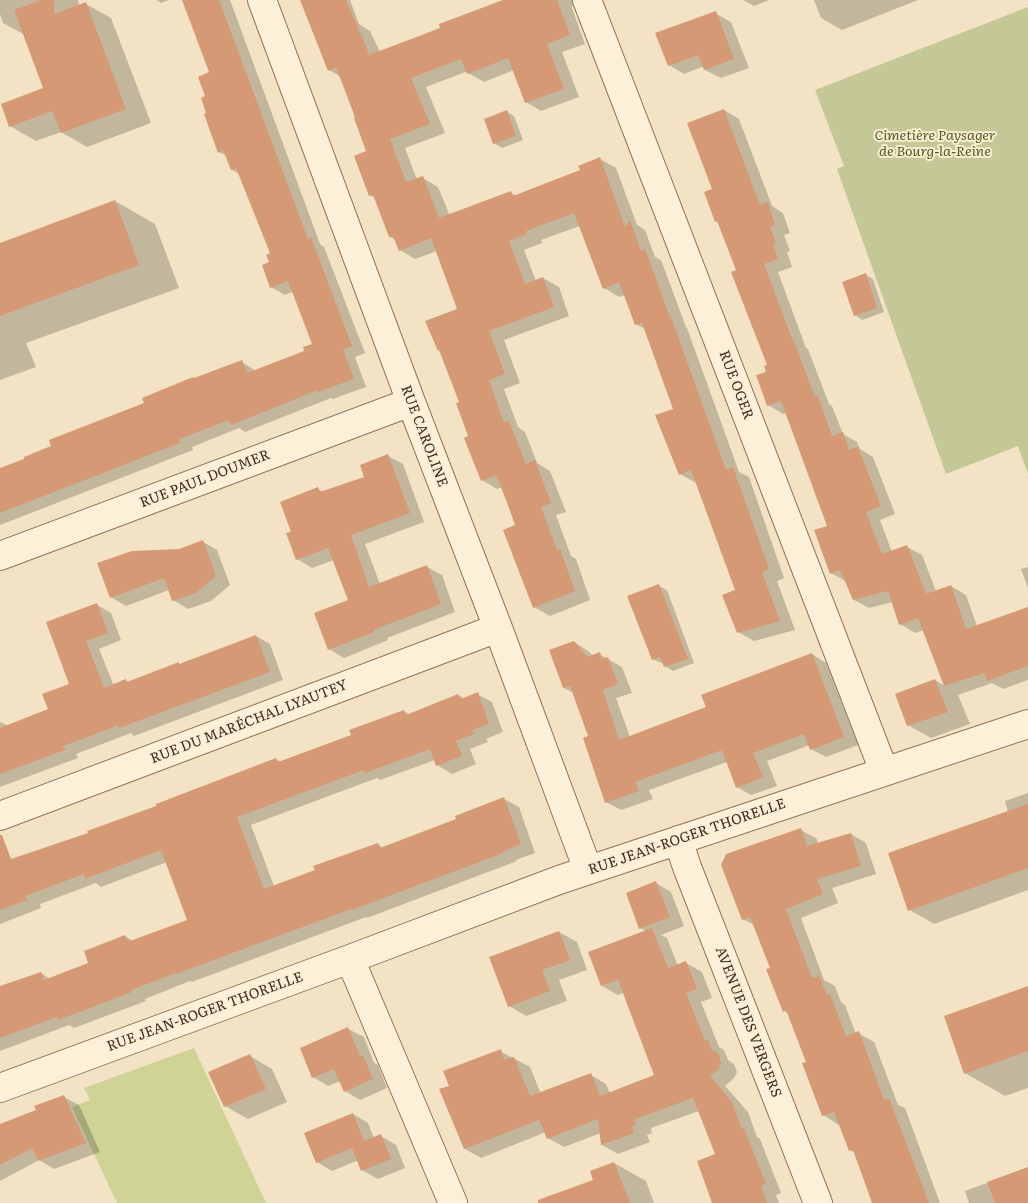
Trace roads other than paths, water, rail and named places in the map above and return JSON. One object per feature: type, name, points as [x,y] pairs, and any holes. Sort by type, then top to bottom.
[{"type":"street","name":"RUE CAROLINE","points":[[262,0],[411,402],[588,870]]},
{"type":"street","name":"RUE OGER","points":[[587,0],[884,771]]},
{"type":"street","name":"RUE PAUL DOUMER","points":[[0,556],[411,402]]},
{"type":"street","name":"RUE DU MARÉCHAL LYAUTEY","points":[[0,816],[498,628]]},
{"type":"street","name":"RUE JEAN-ROGER THORELLE","points":[[0,1088],[559,880],[1028,724]]},
{"type":"street","name":"AVENUE DES VERGERS","points":[[678,840],[818,1203]]},
{"type":"street","points":[[350,959],[452,1203]]},
{"type":"park label","name":"Cimetière Paysager de Bourg-la-Reine","points":[[935,144]]}]
